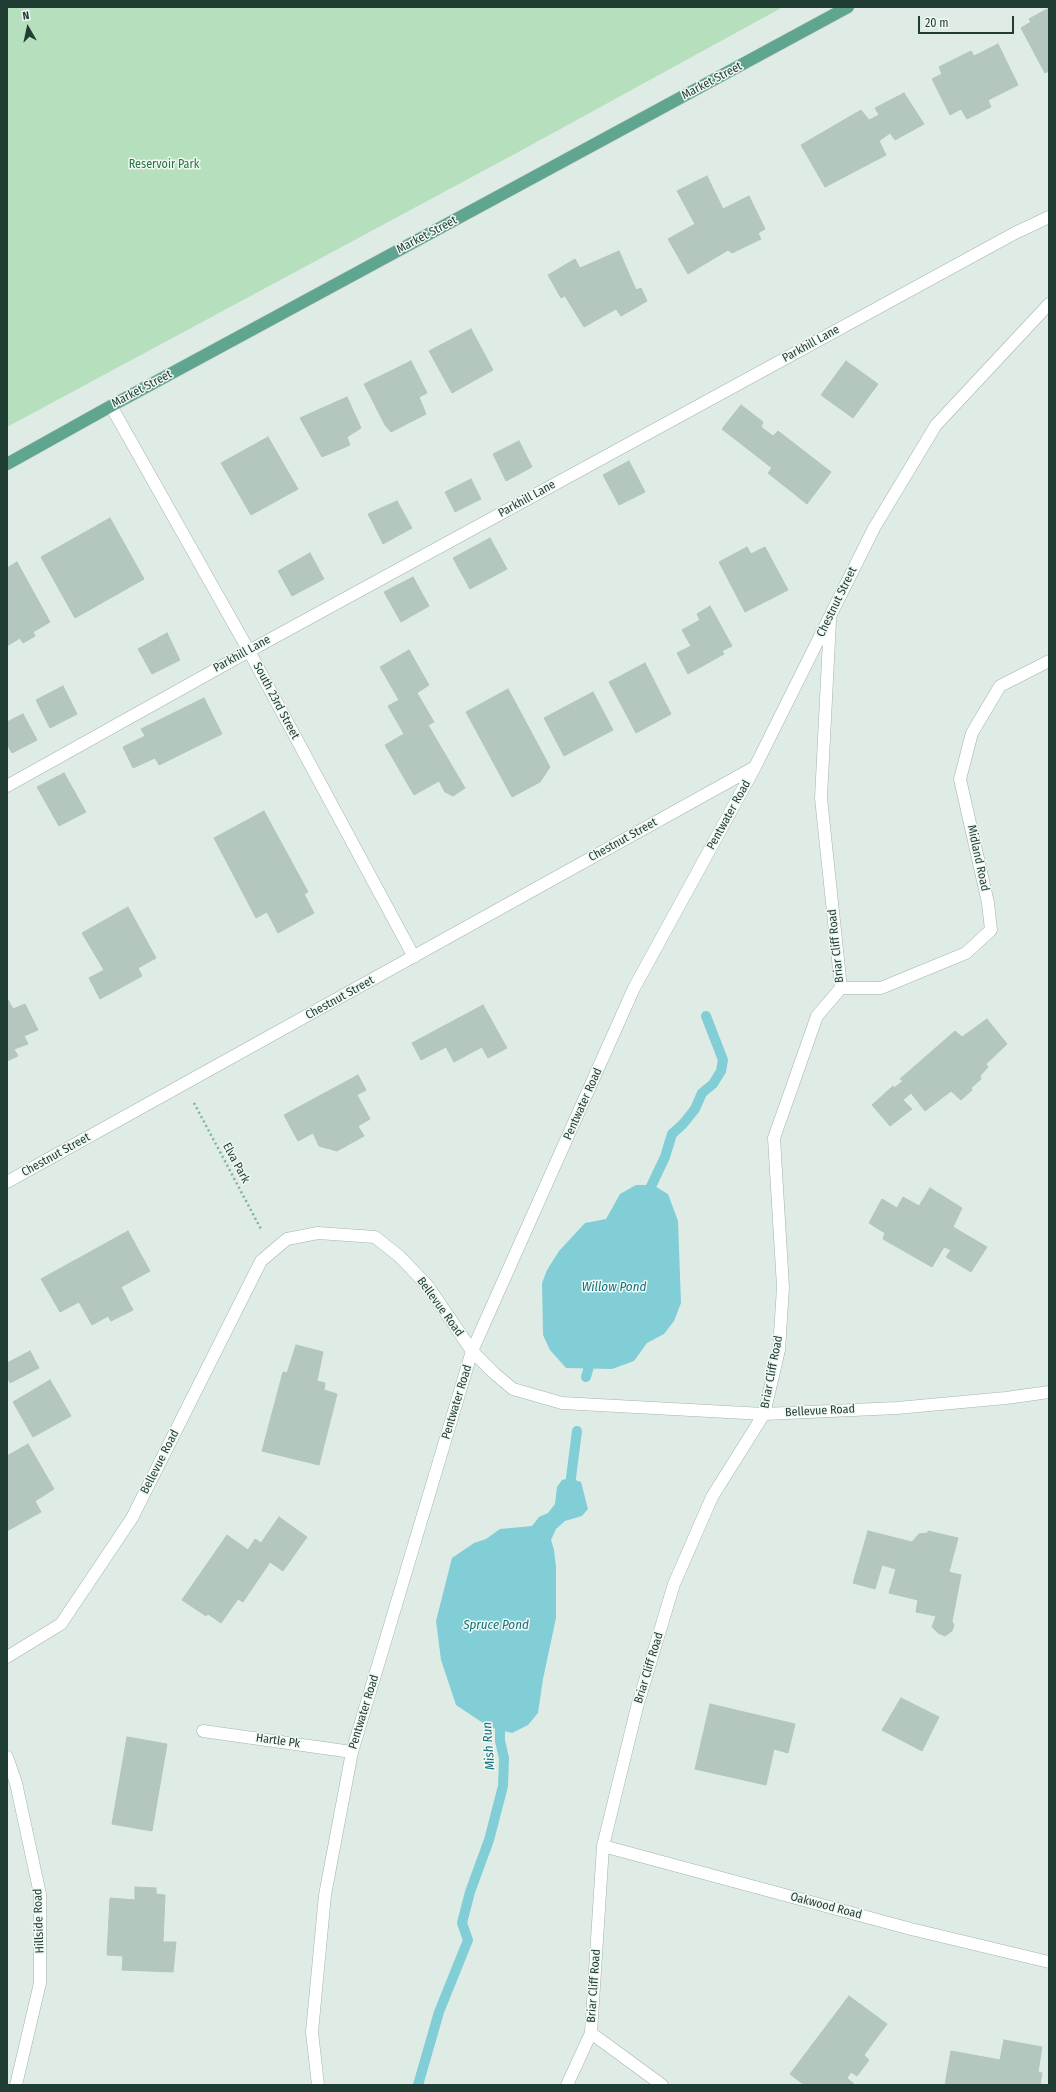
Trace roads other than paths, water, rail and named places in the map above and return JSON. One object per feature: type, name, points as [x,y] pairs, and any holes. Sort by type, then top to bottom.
[{"type":"main road","name":"Market Street","points":[[7,464],[111,406],[848,7]]},
{"type":"street","name":"Parkhill Lane","points":[[7,786],[249,650],[1015,233],[1049,217]]},
{"type":"street","name":"Chestnut Street","points":[[7,1182],[755,767],[874,528],[936,425],[1049,304]]},
{"type":"street","name":"South 23rd Street","points":[[111,406],[249,650],[414,957]]},
{"type":"street","name":"Briar Cliff Road","points":[[567,2085],[591,2033],[603,1846],[637,1707],[674,1584],[712,1497],[764,1414],[779,1350],[783,1287],[774,1138],[817,1016],[841,988],[821,798],[831,615]]},
{"type":"street","name":"Midland Road","points":[[841,988],[881,988],[966,953],[991,930],[988,903],[960,779],[972,733],[1000,686],[1049,661]]},
{"type":"street","name":"Pentwater Road","points":[[318,2085],[312,2032],[325,1895],[352,1752],[472,1351],[634,988],[755,767]]},
{"type":"street","name":"Bellevue Road","points":[[7,1657],[61,1624],[132,1518],[261,1262],[287,1239],[318,1233],[375,1237],[399,1256],[427,1285],[472,1351],[513,1389],[562,1403],[764,1414],[897,1408],[1006,1398],[1049,1392]]},
{"type":"street","name":"Hartle Pk","points":[[204,1731],[352,1752]]},
{"type":"street","name":"Hillside Road","points":[[7,1757],[16,1783],[40,1894],[40,1982],[16,2085]]},
{"type":"street","name":"Oakwood Road","points":[[603,1846],[903,1927],[1049,1962]]},
{"type":"street","points":[[591,2033],[662,2085]]},
{"type":"water","name":"Willow Pond","points":[[636,1185],[653,1185],[668,1194],[678,1221],[681,1303],[674,1321],[664,1334],[647,1343],[634,1361],[612,1369],[566,1368],[550,1350],[543,1335],[542,1283],[547,1270],[559,1251],[585,1223],[606,1219],[620,1194]]},
{"type":"water","name":"Spruce Pond","points":[[570,1478],[581,1482],[588,1509],[582,1516],[565,1521],[556,1529],[551,1540],[556,1567],[556,1618],[543,1679],[538,1713],[528,1725],[512,1733],[489,1727],[456,1705],[441,1660],[436,1621],[452,1558],[474,1543],[486,1539],[500,1529],[532,1526],[539,1517],[548,1513],[555,1504],[557,1487],[562,1480]]},
{"type":"waterway","points":[[646,1197],[665,1157],[672,1134],[683,1124],[695,1109],[702,1093],[713,1084],[721,1071],[723,1060],[706,1016]]},
{"type":"waterway","points":[[586,1377],[592,1356]]},
{"type":"waterway","name":"Mish Run","points":[[569,1493],[577,1431]]},
{"type":"waterway","name":"Mish Run","points":[[418,2085],[439,2012],[468,1940],[462,1923],[470,1892],[489,1840],[503,1786],[504,1758],[500,1741],[500,1716]]},
{"type":"park label","name":"Reservoir Park","points":[[164,165]]}]
